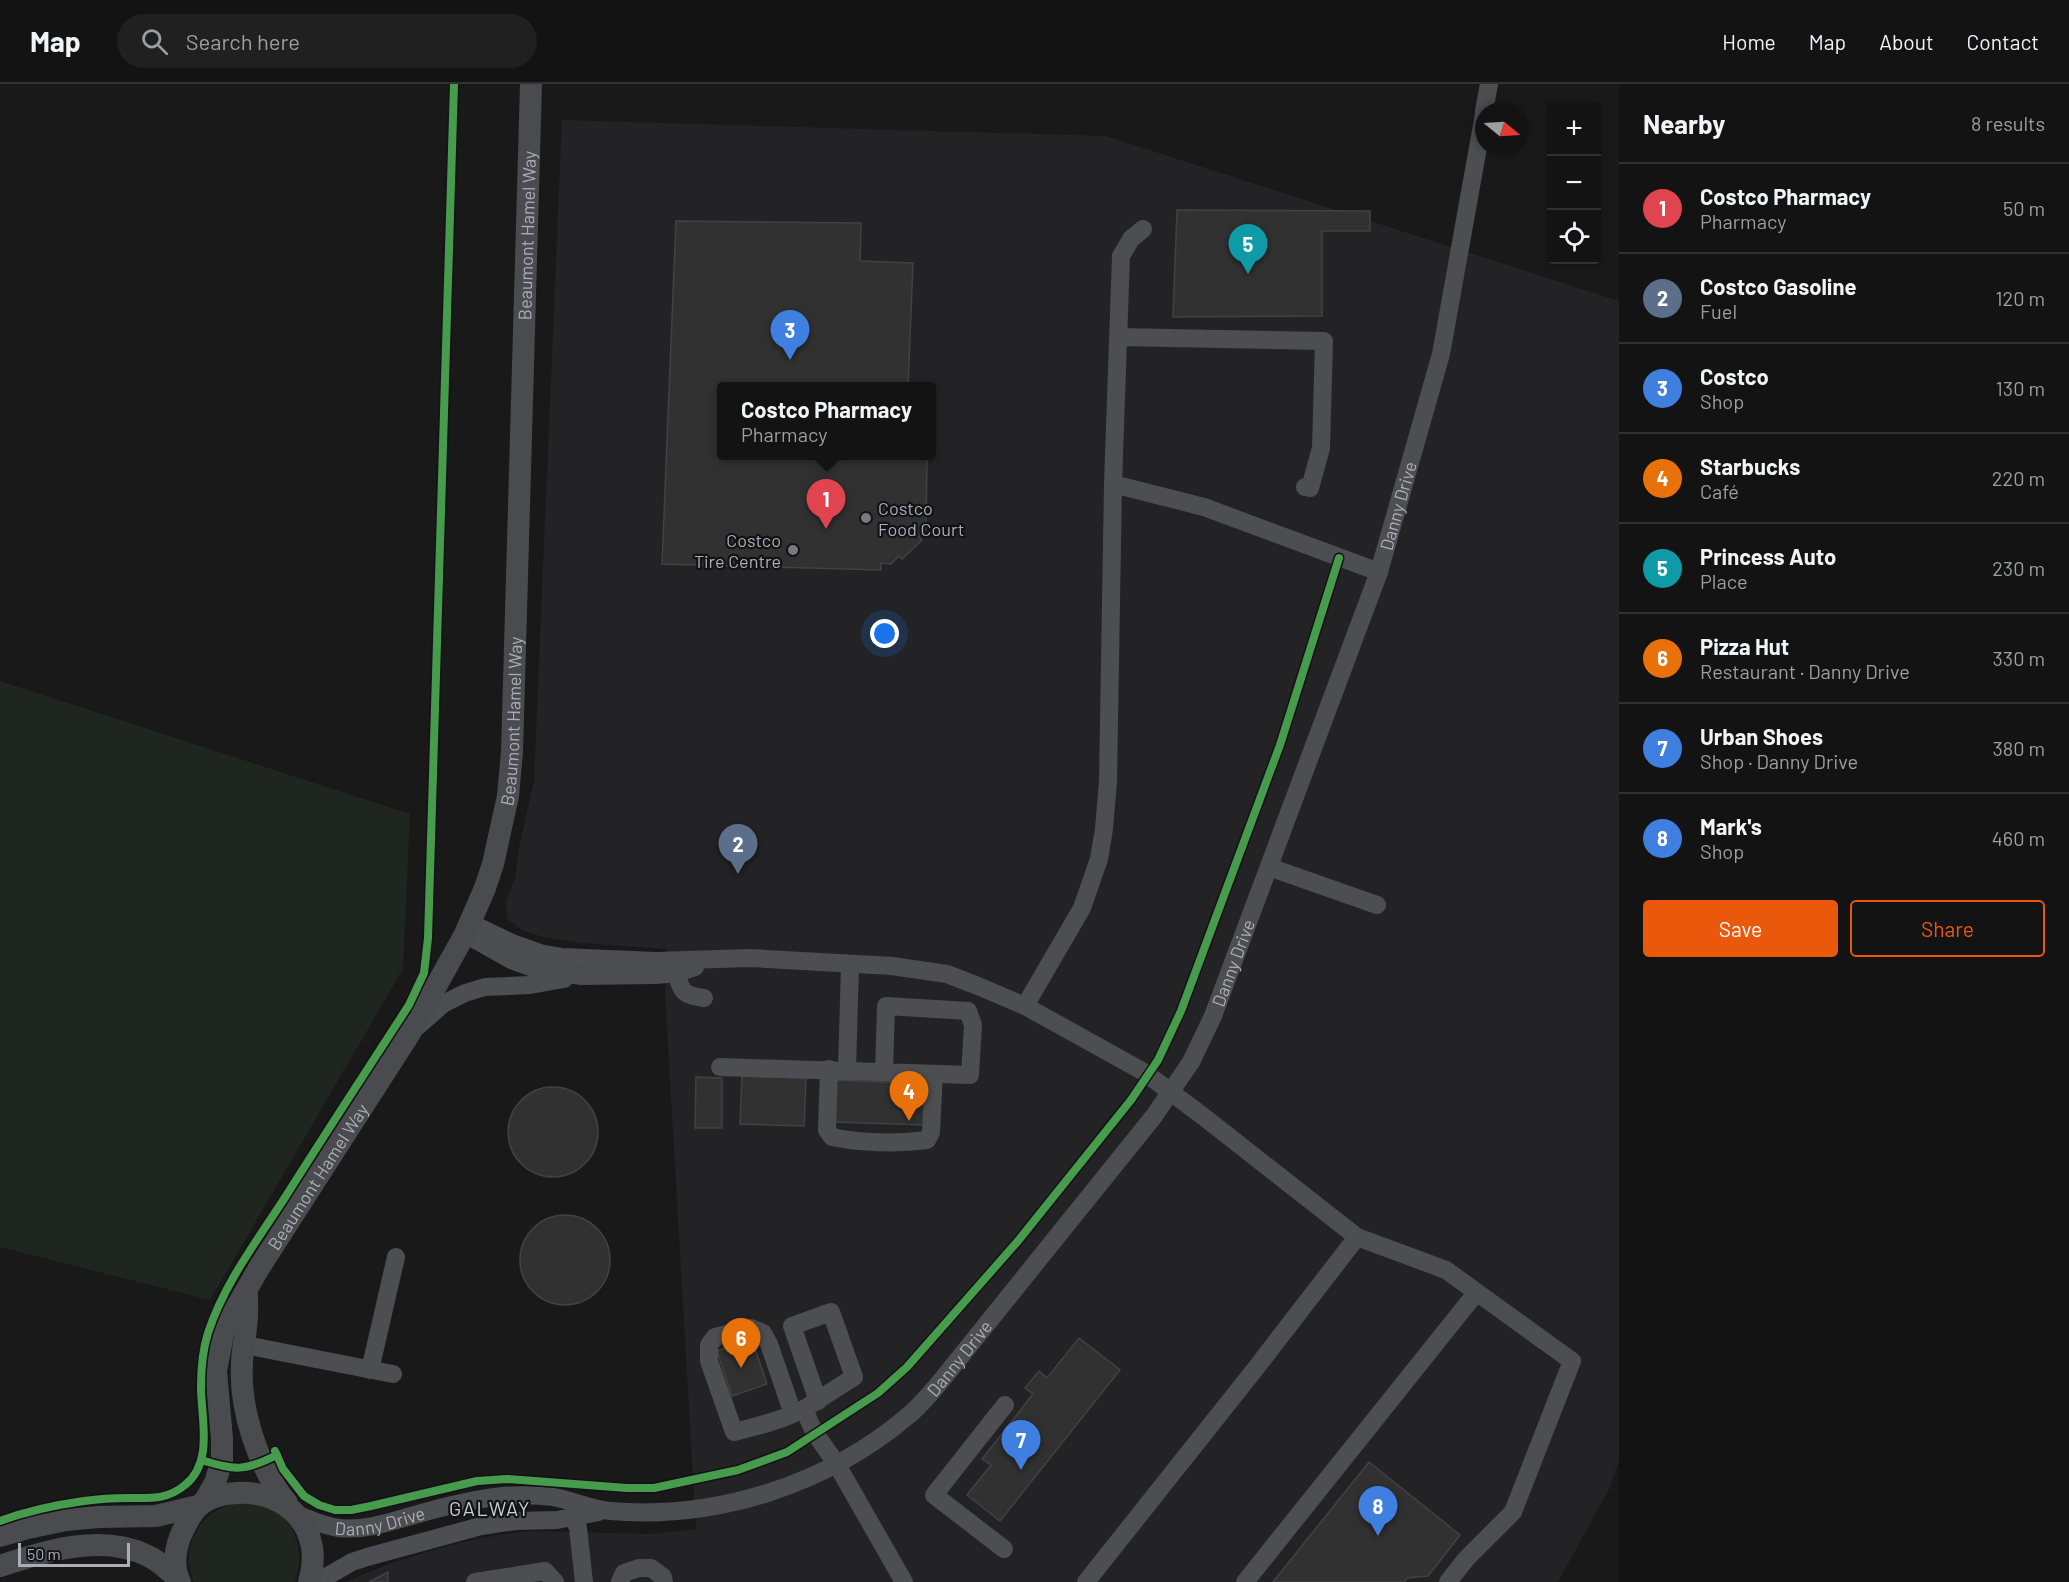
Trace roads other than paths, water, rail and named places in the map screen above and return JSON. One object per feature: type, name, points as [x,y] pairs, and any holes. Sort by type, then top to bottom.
[{"type":"main road","name":"Beaumont Hamel Way","points":[[179,1580],[175,1560],[178,1544],[190,1517],[215,1483],[222,1460],[217,1390],[219,1348],[224,1329],[259,1268],[410,1033],[468,928],[493,864],[508,796],[512,752],[531,84]]},
{"type":"main road","name":"Beaumont Hamel Way","points":[[247,1290],[242,1381],[254,1439],[268,1476],[303,1522],[312,1545],[313,1558],[309,1582]]},
{"type":"main road","points":[[0,1536],[66,1520],[146,1517],[173,1513],[230,1493],[255,1492],[279,1500],[294,1511]]},
{"type":"main road","points":[[0,1566],[60,1550],[109,1545],[150,1556],[179,1580]]},
{"type":"street","name":"Danny Drive","points":[[1486,102],[1489,84]]},
{"type":"street","name":"Danny Drive","points":[[317,1582],[360,1559],[466,1529],[515,1521],[556,1520],[607,1511],[645,1513],[709,1508],[749,1498],[814,1474],[836,1463],[911,1414],[940,1383],[1171,1092],[1191,1062],[1213,1016],[1379,572],[1441,354],[1476,156]]},
{"type":"street","points":[[1025,1006],[1082,908],[1093,881],[1103,837],[1108,781],[1113,484],[1121,256],[1131,239],[1143,229]]},
{"type":"street","points":[[1118,337],[1324,341],[1321,448],[1310,488],[1305,487]]},
{"type":"street","points":[[1113,484],[1204,507],[1379,572]]},
{"type":"street","points":[[1269,867],[1377,905]]},
{"type":"street","points":[[468,928],[543,954],[561,957],[656,961],[750,958],[916,968],[947,974],[1025,1006],[1144,1072],[1357,1237],[1446,1270],[1572,1361],[1513,1512],[1466,1559],[1448,1582]]},
{"type":"street","points":[[468,928],[512,960],[533,968],[579,976]]},
{"type":"street","points":[[410,1033],[443,1004],[465,993],[487,987],[530,985],[579,976],[677,973],[713,960]]},
{"type":"street","points":[[847,1070],[850,964]]},
{"type":"street","points":[[677,973],[681,989],[685,993],[704,998]]},
{"type":"street","points":[[720,1066],[829,1069],[884,1072],[970,1075],[973,1024],[968,1011],[886,1006],[884,1072]]},
{"type":"street","points":[[829,1069],[827,1130],[832,1137],[847,1140],[914,1142],[927,1140],[931,1132],[934,1074]]},
{"type":"street","points":[[1086,1582],[1357,1237]]},
{"type":"street","points":[[369,1370],[396,1257]]},
{"type":"street","points":[[1245,1582],[1476,1293]]},
{"type":"street","points":[[805,1408],[792,1326],[831,1312],[855,1377],[805,1408],[734,1432],[709,1361],[709,1345],[715,1337],[751,1328],[763,1333],[805,1408],[814,1432],[836,1463],[904,1582]]},
{"type":"street","points":[[244,1345],[393,1374]]},
{"type":"street","points":[[1004,1549],[934,1495],[1005,1405]]},
{"type":"street","name":"Danny Drive","points":[[294,1511],[330,1526],[364,1527],[463,1502],[516,1496],[553,1497],[607,1511]]},
{"type":"street","points":[[573,1516],[578,1528],[585,1582]]},
{"type":"street","points":[[620,1582],[624,1573],[639,1568],[651,1568],[663,1577],[664,1582]]},
{"type":"street","points":[[475,1582],[545,1571],[555,1582]]},
{"type":"place","name":"Princess Auto","points":[[1248,274]]},
{"type":"place","name":"Costco","points":[[790,360]]},
{"type":"place","name":"Costco Food Court","points":[[866,518]]},
{"type":"place","name":"Costco Pharmacy","points":[[826,529]]},
{"type":"place","name":"Costco Tire Centre","points":[[793,550]]},
{"type":"place","name":"Costco Gasoline","points":[[738,874]]},
{"type":"place","name":"Starbucks","points":[[909,1121]]},
{"type":"place","name":"Pizza Hut","points":[[741,1368]]},
{"type":"place","name":"Urban Shoes","points":[[1021,1470]]},
{"type":"place","name":"Mark's","points":[[1378,1536]]},
{"type":"district","name":"GALWAY","points":[[490,1508]]}]
